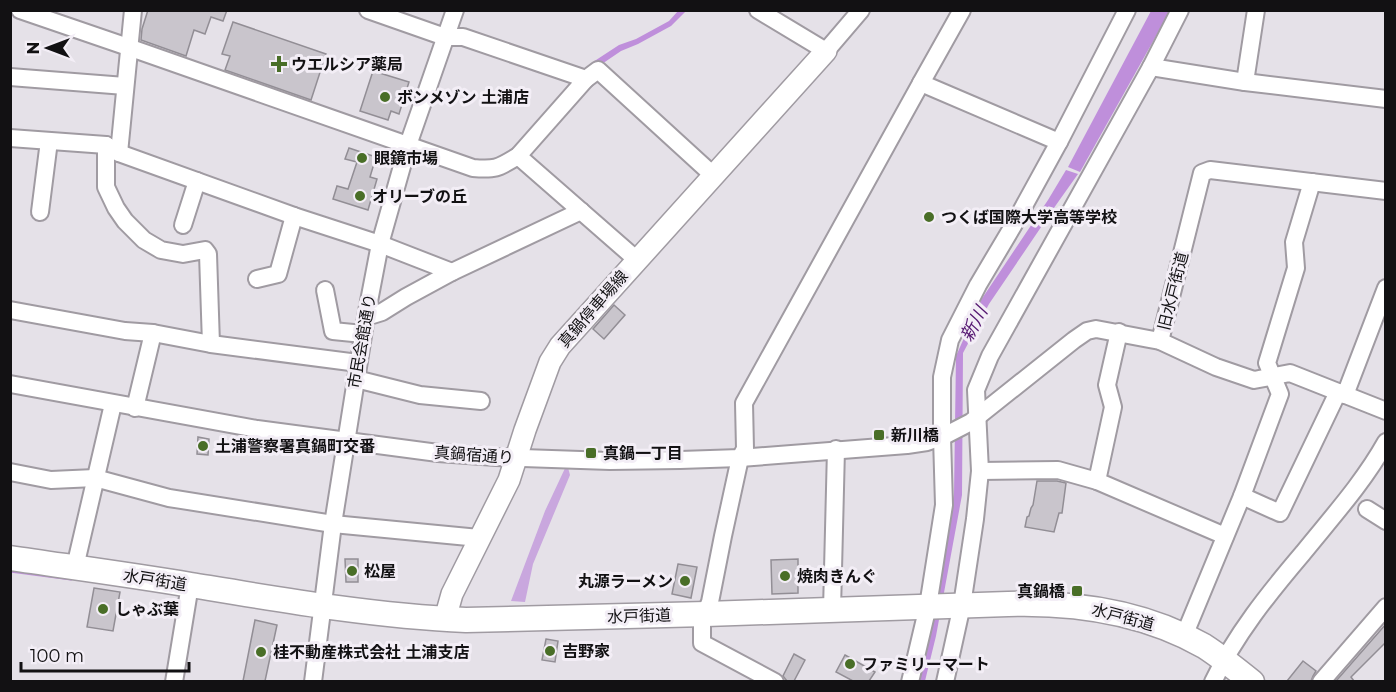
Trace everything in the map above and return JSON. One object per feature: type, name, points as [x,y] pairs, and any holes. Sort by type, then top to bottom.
[{"type":"highway","name":"水戸街道","points":[[10,558],[247,595],[445,619],[499,620],[1036,603],[1093,608],[1143,620],[1184,636],[1224,659],[1252,681]]},
{"type":"main road","name":"真鍋停車場線","points":[[445,619],[452,594],[508,480],[550,363],[560,346],[826,51]]},
{"type":"street","points":[[20,10],[480,169],[499,168],[518,156],[586,79],[598,70],[714,176]]},
{"type":"street","points":[[133,10],[125,86],[106,187],[125,221],[144,240],[161,250],[183,254],[205,250],[208,254],[211,345]]},
{"type":"street","points":[[368,10],[445,37],[464,37],[586,79]]},
{"type":"street","name":"市民会館通り","points":[[313,681],[333,524],[363,334],[380,244],[408,145],[455,10]]},
{"type":"street","points":[[758,10],[826,51],[861,10]]},
{"type":"street","points":[[775,681],[702,642],[702,621],[710,602],[723,536],[745,449],[744,403],[962,10]]},
{"type":"street","points":[[910,681],[929,606],[945,505],[946,435],[942,377],[950,339],[1059,142],[1127,10]]},
{"type":"street","points":[[945,681],[975,519],[980,471],[974,420],[976,390],[990,356],[1151,67],[1180,10]]},
{"type":"street","points":[[1245,82],[1256,10]]},
{"type":"street","points":[[1151,67],[1245,82],[1386,99]]},
{"type":"street","points":[[10,77],[125,86]]},
{"type":"street","points":[[921,83],[1059,142]]},
{"type":"street","points":[[10,138],[113,149],[452,272]]},
{"type":"street","points":[[40,213],[49,141]]},
{"type":"street","points":[[518,156],[637,260]]},
{"type":"street","name":"旧水戸街道","points":[[946,435],[974,420],[1087,331],[1096,329],[1119,332],[1160,341],[1202,173],[1210,170],[1386,191]]},
{"type":"street","points":[[183,225],[197,181]]},
{"type":"street","points":[[1184,636],[1242,496],[1280,394],[1267,363],[1296,268],[1294,242],[1312,182]]},
{"type":"street","points":[[366,317],[382,312],[452,272],[581,211]]},
{"type":"street","points":[[257,279],[278,274],[294,216]]},
{"type":"street","points":[[1242,496],[1280,513],[1341,394],[1386,288]]},
{"type":"street","points":[[324,290],[333,331],[363,334]]},
{"type":"street","points":[[10,310],[125,331],[153,333],[357,371],[420,395],[481,401]]},
{"type":"street","points":[[1097,481],[1113,407],[1107,386],[1119,332]]},
{"type":"street","points":[[135,408],[153,333]]},
{"type":"street","points":[[1160,341],[1215,367],[1254,381],[1290,373],[1386,411]]},
{"type":"street","name":"真鍋宿通り","points":[[10,384],[257,429],[438,453],[517,458],[610,461],[741,458],[907,445],[927,442],[946,435]]},
{"type":"street","points":[[75,567],[113,404]]},
{"type":"street","points":[[1212,681],[1224,659],[1268,595],[1337,513],[1362,480],[1386,442]]},
{"type":"street","points":[[832,610],[836,449]]},
{"type":"street","points":[[980,471],[1059,470],[1097,481],[1225,536]]},
{"type":"street","points":[[10,472],[51,480],[95,478],[169,498],[333,524],[479,538]]},
{"type":"street","points":[[1367,509],[1386,521]]},
{"type":"street","points":[[174,681],[190,585]]},
{"type":"street","points":[[1321,681],[1386,607]]},
{"type":"shaded area","points":[[567,464],[570,475],[533,564],[525,602],[511,601],[545,511]]},
{"type":"water","points":[[678,11],[686,11],[671,26],[621,51],[596,68],[593,62],[619,45],[636,39],[669,21]]},
{"type":"water","points":[[1151,11],[1170,11],[1080,172],[1068,167]]},
{"type":"water","name":"新川","points":[[1066,170],[1078,174],[989,304],[963,353],[962,495],[936,636],[925,681],[917,682],[954,494],[956,356],[981,300]]},
{"type":"building","points":[[148,10],[227,10],[223,21],[211,17],[205,34],[194,30],[186,56],[141,40]]},
{"type":"building","points":[[233,22],[326,54],[311,100],[225,70],[230,56],[222,54]]},
{"type":"building","points":[[373,71],[409,82],[399,114],[391,111],[388,120],[360,111]]},
{"type":"building","points":[[349,148],[376,157],[370,177],[377,179],[368,210],[333,199],[337,186],[348,189],[357,162],[345,159]]},
{"type":"building","points":[[614,305],[625,315],[604,339],[593,329]]},
{"type":"building","name":"土浦警察署真鍋町交番","points":[[198,437],[209,439],[208,455],[197,454]]},
{"type":"building","points":[[1037,481],[1066,483],[1062,513],[1059,513],[1054,532],[1025,527],[1033,505]]},
{"type":"building","name":"松屋","points":[[345,559],[358,559],[358,582],[346,582]]},
{"type":"building","name":"焼肉きんぐ","points":[[798,559],[798,593],[772,594],[771,560]]},
{"type":"building","name":"丸源ラーメン","points":[[678,564],[697,567],[691,598],[672,594]]},
{"type":"building","name":"しゃぶ葉","points":[[94,588],[120,592],[113,631],[87,627]]},
{"type":"building","points":[[255,620],[277,625],[265,681],[243,681]]},
{"type":"building","points":[[1386,624],[1386,642],[1351,677],[1354,681],[1336,681]]},
{"type":"building","name":"吉野家","points":[[546,639],[558,641],[555,662],[542,660]]},
{"type":"building","points":[[794,654],[805,660],[794,681],[787,681],[783,676]]},
{"type":"building","name":"ファミリーマート","points":[[845,655],[875,672],[869,681],[853,681],[836,672]]},
{"type":"building","points":[[1303,661],[1316,671],[1311,681],[1287,681]]},
{"type":"waterway","points":[[10,571],[71,579]]},
{"type":"place","name":"ウエルシア薬局","points":[[279,64]]},
{"type":"place","name":"ボンメゾン 土浦店","points":[[385,97]]},
{"type":"place","name":"眼鏡市場","points":[[362,158]]},
{"type":"place","name":"オリーブの丘","points":[[360,196]]},
{"type":"place","name":"つくば国際大学高等学校","points":[[929,217]]},
{"type":"place","name":"新川橋","points":[[879,435]]},
{"type":"place","name":"土浦警察署真鍋町交番","points":[[203,446]]},
{"type":"place","name":"真鍋一丁目","points":[[591,453]]},
{"type":"place","name":"松屋","points":[[352,571]]},
{"type":"place","name":"焼肉きんぐ","points":[[785,576]]},
{"type":"place","name":"丸源ラーメン","points":[[685,581]]},
{"type":"place","name":"真鍋橋","points":[[1077,591]]},
{"type":"place","name":"しゃぶ葉","points":[[103,609]]},
{"type":"place","name":"吉野家","points":[[550,651]]},
{"type":"place","name":"桂不動産株式会社 土浦支店","points":[[261,652]]},
{"type":"place","name":"ファミリーマート","points":[[850,664]]}]
